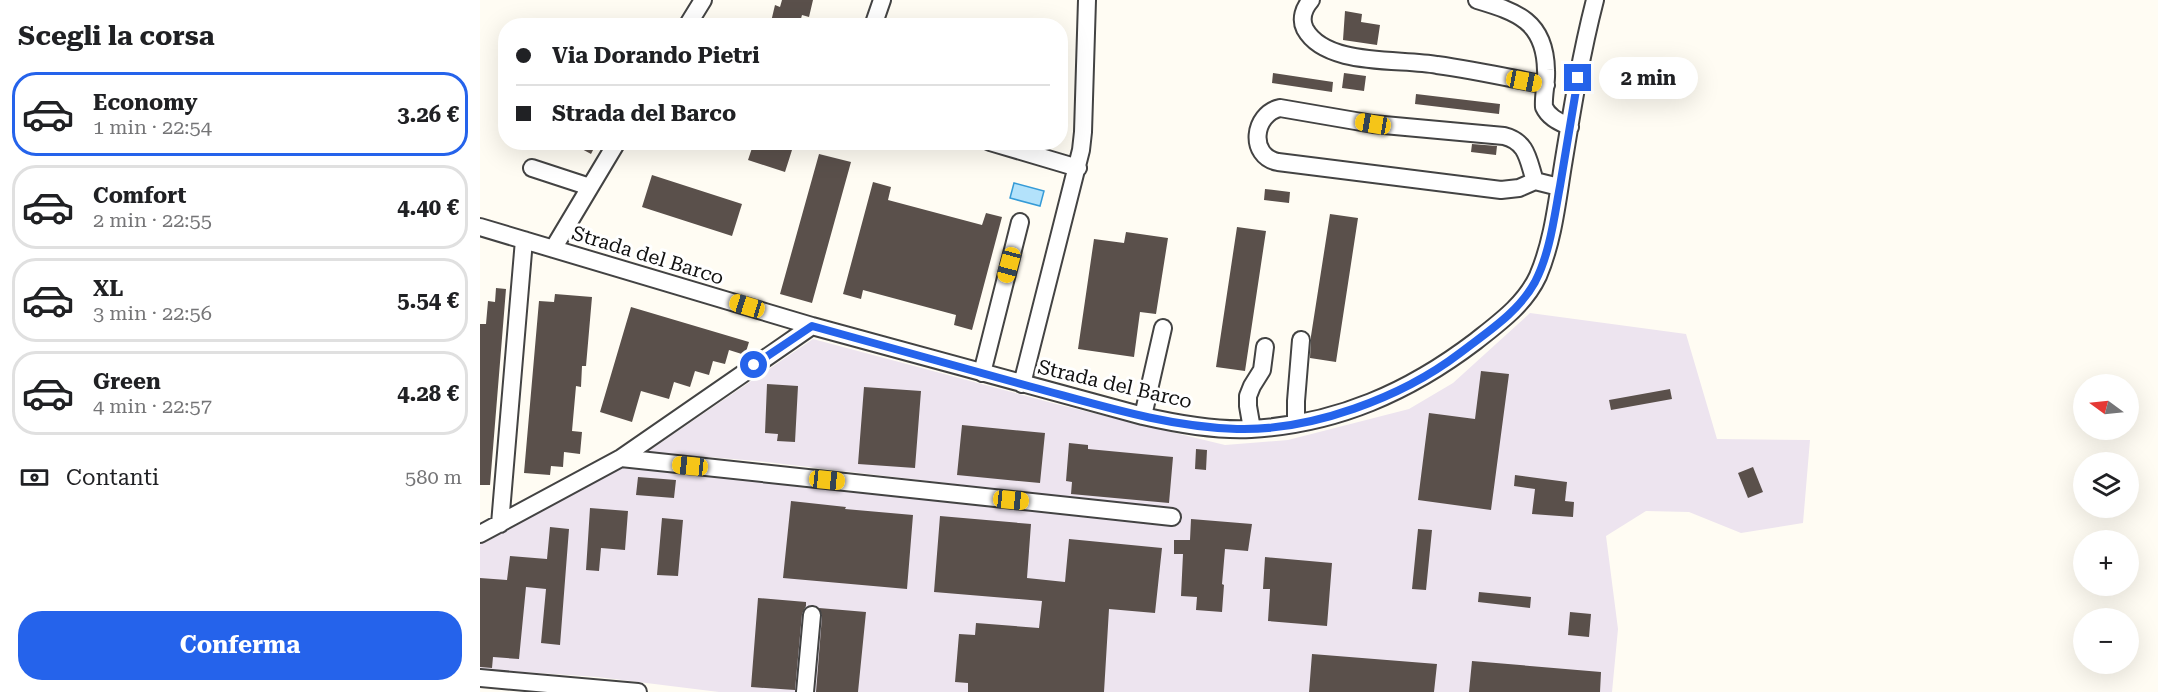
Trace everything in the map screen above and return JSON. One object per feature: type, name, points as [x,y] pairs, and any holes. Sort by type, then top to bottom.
[{"type":"street","points":[[692,18],[703,0]]},
{"type":"street","points":[[876,18],[882,0]]},
{"type":"street","points":[[1022,384],[1078,168],[1083,132],[1088,0]]},
{"type":"street","points":[[1311,0],[1303,13],[1304,26],[1315,42],[1332,51],[1374,59],[1437,64],[1545,85]]},
{"type":"street","points":[[1477,0],[1516,13],[1529,23],[1544,53],[1546,112],[1570,126]]},
{"type":"street","name":"Strada del Barco","points":[[480,227],[812,326],[1143,416],[1190,424],[1252,429],[1296,423],[1372,402],[1408,386],[1444,364],[1507,317],[1528,294],[1539,274],[1551,237],[1582,55],[1595,0]]},
{"type":"street","points":[[1535,181],[1523,146],[1503,136],[1373,124],[1280,108],[1265,115],[1258,134],[1258,146],[1263,155],[1278,162],[1501,190],[1519,188],[1535,181],[1559,187]]},
{"type":"street","points":[[553,249],[612,150]]},
{"type":"street","points":[[1017,150],[1078,168]]},
{"type":"street","points":[[532,168],[591,187]]},
{"type":"street","points":[[982,373],[1020,222]]},
{"type":"street","points":[[500,524],[525,240]]},
{"type":"street","points":[[480,534],[621,458],[812,326]]},
{"type":"street","points":[[1143,416],[1162,328]]},
{"type":"street","points":[[1296,423],[1301,340]]},
{"type":"street","points":[[1252,429],[1248,396],[1262,370],[1266,347]]},
{"type":"street","points":[[621,458],[1172,517]]},
{"type":"street","points":[[805,692],[812,615]]},
{"type":"street","points":[[480,678],[638,692]]},
{"type":"shaded area","points":[[1530,313],[1686,334],[1717,439],[1810,440],[1803,523],[1741,533],[1689,512],[1646,511],[1606,536],[1618,629],[1612,692],[719,692],[598,677],[480,669],[480,544],[619,466],[1176,527],[1178,510],[757,461],[647,452],[813,339],[1056,404],[1225,445],[1288,440],[1409,409],[1453,383]]},
{"type":"water","points":[[1014,183],[1044,191],[1040,206],[1010,198]]},
{"type":"building","points":[[782,0],[813,0],[809,17],[802,15],[801,18],[772,18],[775,5],[780,7]]},
{"type":"building","points":[[1345,11],[1362,14],[1361,22],[1380,25],[1377,45],[1343,40]]},
{"type":"building","points":[[1273,73],[1333,82],[1332,92],[1272,83]]},
{"type":"building","points":[[1344,73],[1366,76],[1364,91],[1342,88]]},
{"type":"building","points":[[1416,94],[1500,104],[1499,114],[1415,104]]},
{"type":"building","points":[[1472,144],[1497,146],[1496,155],[1471,152]]},
{"type":"building","points":[[751,150],[792,150],[785,172],[748,160]]},
{"type":"building","points":[[819,154],[851,162],[812,303],[780,294]]},
{"type":"building","points":[[652,175],[742,204],[732,236],[642,207]]},
{"type":"building","points":[[873,182],[891,187],[888,200],[982,225],[986,213],[1002,217],[972,330],[954,325],[956,315],[863,290],[861,299],[843,294]]},
{"type":"building","points":[[1265,189],[1290,192],[1289,203],[1264,200]]},
{"type":"building","points":[[1330,214],[1358,218],[1336,362],[1310,358],[1311,336]]},
{"type":"building","points":[[1237,227],[1266,231],[1245,371],[1216,367]]},
{"type":"building","points":[[1126,232],[1168,238],[1156,314],[1140,312],[1134,357],[1078,349],[1094,239],[1124,243]]},
{"type":"building","points":[[496,288],[506,289],[490,485],[480,485],[480,324],[486,324],[488,301],[495,302]]},
{"type":"building","points":[[555,294],[592,297],[586,366],[582,366],[581,387],[576,386],[572,431],[582,432],[580,454],[564,452],[563,467],[551,466],[550,475],[524,473],[539,301],[554,302]]},
{"type":"building","points":[[631,307],[749,342],[745,355],[729,350],[725,364],[713,361],[709,375],[695,371],[690,387],[674,382],[669,399],[641,391],[632,422],[600,412]]},
{"type":"building","points":[[1481,371],[1509,374],[1491,510],[1418,500],[1429,413],[1475,419]]},
{"type":"building","points":[[767,384],[798,386],[795,442],[777,441],[778,434],[765,433]]},
{"type":"building","points":[[864,387],[921,391],[915,468],[858,464]]},
{"type":"building","points":[[1670,389],[1672,399],[1611,410],[1609,400]]},
{"type":"building","points":[[962,425],[1045,433],[1040,483],[957,475]]},
{"type":"building","points":[[1069,443],[1088,445],[1088,449],[1173,457],[1169,503],[1071,494],[1072,482],[1066,481]]},
{"type":"building","points":[[1196,449],[1207,450],[1206,470],[1195,469]]},
{"type":"building","points":[[1753,467],[1763,492],[1748,498],[1738,473]]},
{"type":"building","points":[[1515,475],[1567,482],[1565,501],[1574,502],[1573,517],[1532,514],[1535,489],[1514,486]]},
{"type":"building","points":[[638,477],[676,480],[674,498],[636,495]]},
{"type":"building","points":[[791,501],[913,515],[907,589],[783,578]]},
{"type":"building","points":[[590,508],[628,511],[625,550],[601,548],[599,571],[586,570]]},
{"type":"building","points":[[940,516],[1031,524],[1027,578],[1065,582],[1069,539],[1162,548],[1155,613],[1109,609],[1104,692],[968,692],[968,683],[955,682],[959,634],[975,635],[976,623],[1039,628],[1042,601],[934,592]]},
{"type":"building","points":[[662,518],[683,520],[678,576],[657,575]]},
{"type":"building","points":[[1191,519],[1252,524],[1248,551],[1225,549],[1222,612],[1196,610],[1197,597],[1181,596],[1183,554],[1174,554],[1174,540],[1190,540]]},
{"type":"building","points":[[550,527],[569,529],[560,645],[541,643],[546,589],[526,587],[519,659],[493,657],[492,668],[480,667],[480,578],[507,580],[510,556],[547,559]]},
{"type":"building","points":[[1418,529],[1432,530],[1426,590],[1412,589]]},
{"type":"building","points":[[1265,557],[1332,563],[1327,626],[1268,621],[1270,589],[1263,589]]},
{"type":"building","points":[[1479,592],[1531,597],[1530,608],[1478,602]]},
{"type":"building","points":[[758,598],[806,602],[802,614],[795,690],[751,687]]},
{"type":"building","points":[[819,608],[866,612],[858,692],[816,692],[822,616]]},
{"type":"building","points":[[1570,612],[1591,614],[1589,637],[1568,635]]},
{"type":"building","points":[[1312,654],[1437,664],[1434,692],[1309,692]]},
{"type":"building","points":[[1472,661],[1601,672],[1600,692],[1469,692]]},
{"type":"route","points":[[754,365],[812,326],[1143,416],[1178,423],[1252,429],[1296,423],[1352,409],[1391,394],[1437,370],[1507,317],[1532,287],[1545,258],[1553,225],[1578,78]]}]
